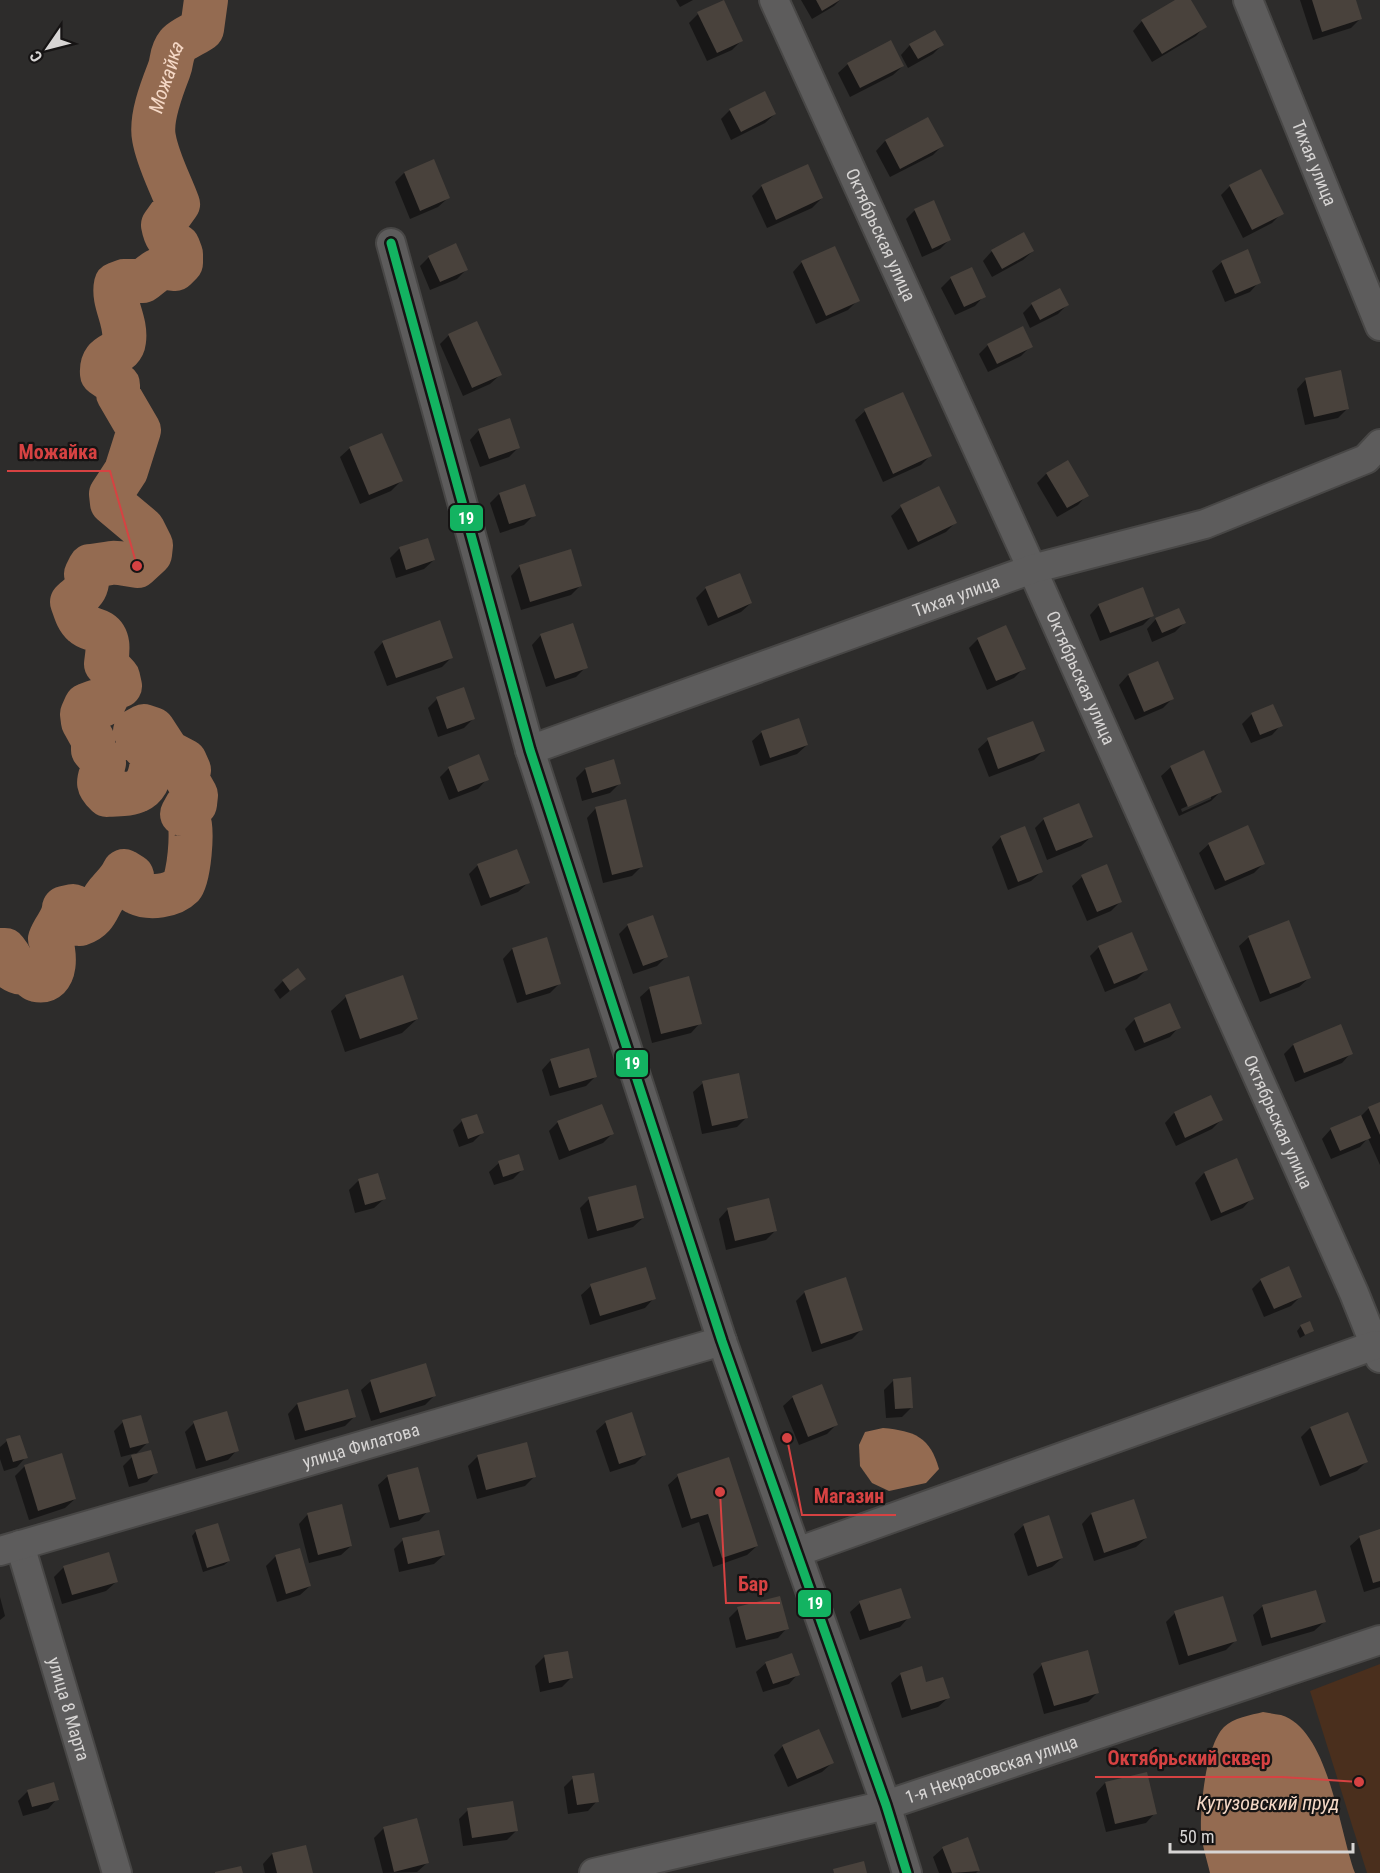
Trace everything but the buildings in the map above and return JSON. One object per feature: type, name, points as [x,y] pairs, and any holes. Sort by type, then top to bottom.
[{"type":"street","name":"Октябрьская улица","points":[[774,0],[1032,569],[1354,1293],[1377,1351]]},
{"type":"street","name":"Тихая улица","points":[[1248,0],[1380,326]]},
{"type":"street","points":[[391,243],[530,750],[722,1341],[886,1805],[907,1873]]},
{"type":"street","name":"Тихая улица","points":[[530,750],[1032,569],[1205,524],[1366,459],[1380,444]]},
{"type":"street","name":"улица Филатова","points":[[10,1548],[722,1341]]},
{"type":"street","points":[[797,1552],[1377,1351]]},
{"type":"street","name":"улица 8 Марта","points":[[10,1548],[117,1873]]},
{"type":"street","name":"1-я Некрасовская улица","points":[[594,1873],[886,1805],[1380,1640]]},
{"type":"shaded area","points":[[1380,1664],[1380,1873],[1367,1873],[1310,1691]]},
{"type":"water","points":[[883,1428],[904,1431],[926,1443],[939,1469],[926,1483],[889,1491],[872,1483],[860,1466],[859,1445],[865,1432]]},
{"type":"water","name":"Кутузовский пруд","points":[[1263,1712],[1281,1715],[1297,1724],[1311,1740],[1330,1784],[1355,1873],[1210,1873],[1202,1842],[1201,1821],[1205,1777],[1213,1747],[1224,1727],[1232,1721]]},
{"type":"waterway","name":"Можайка","points":[[0,950],[5,950],[10,957],[11,968],[28,974],[36,980],[43,980],[49,977],[54,966],[50,939],[62,917],[64,908],[73,906],[80,924],[91,918],[124,871],[132,876],[130,886],[134,891],[148,896],[167,894],[178,889],[182,886],[187,874],[191,834],[189,821],[182,814],[187,805],[195,804],[196,795],[187,779],[189,770],[185,761],[168,752],[153,729],[144,726],[135,731],[139,741],[152,755],[151,770],[145,785],[127,794],[107,795],[100,787],[99,780],[104,763],[93,750],[93,740],[83,722],[82,714],[86,705],[94,702],[103,705],[111,689],[120,686],[118,677],[106,664],[108,647],[106,639],[100,632],[81,622],[72,602],[86,587],[86,574],[90,566],[114,563],[137,566],[150,554],[151,545],[143,529],[112,503],[111,494],[126,471],[139,430],[118,394],[118,385],[102,374],[102,366],[108,357],[119,350],[124,341],[115,291],[116,284],[124,281],[143,281],[157,270],[175,269],[181,263],[178,246],[168,238],[163,225],[178,204],[158,155],[153,130],[157,103],[174,51],[180,42],[202,29],[206,0]]},
{"type":"transit line","name":"19","points":[[391,243],[530,750],[722,1341],[886,1805],[907,1873]]},
{"type":"place","name":"Можайка","points":[[137,566]]},
{"type":"place","name":"Магазин","points":[[787,1438]]},
{"type":"place","name":"Бар","points":[[720,1492]]},
{"type":"place","name":"Октябрьский сквер","points":[[1359,1782]]}]
